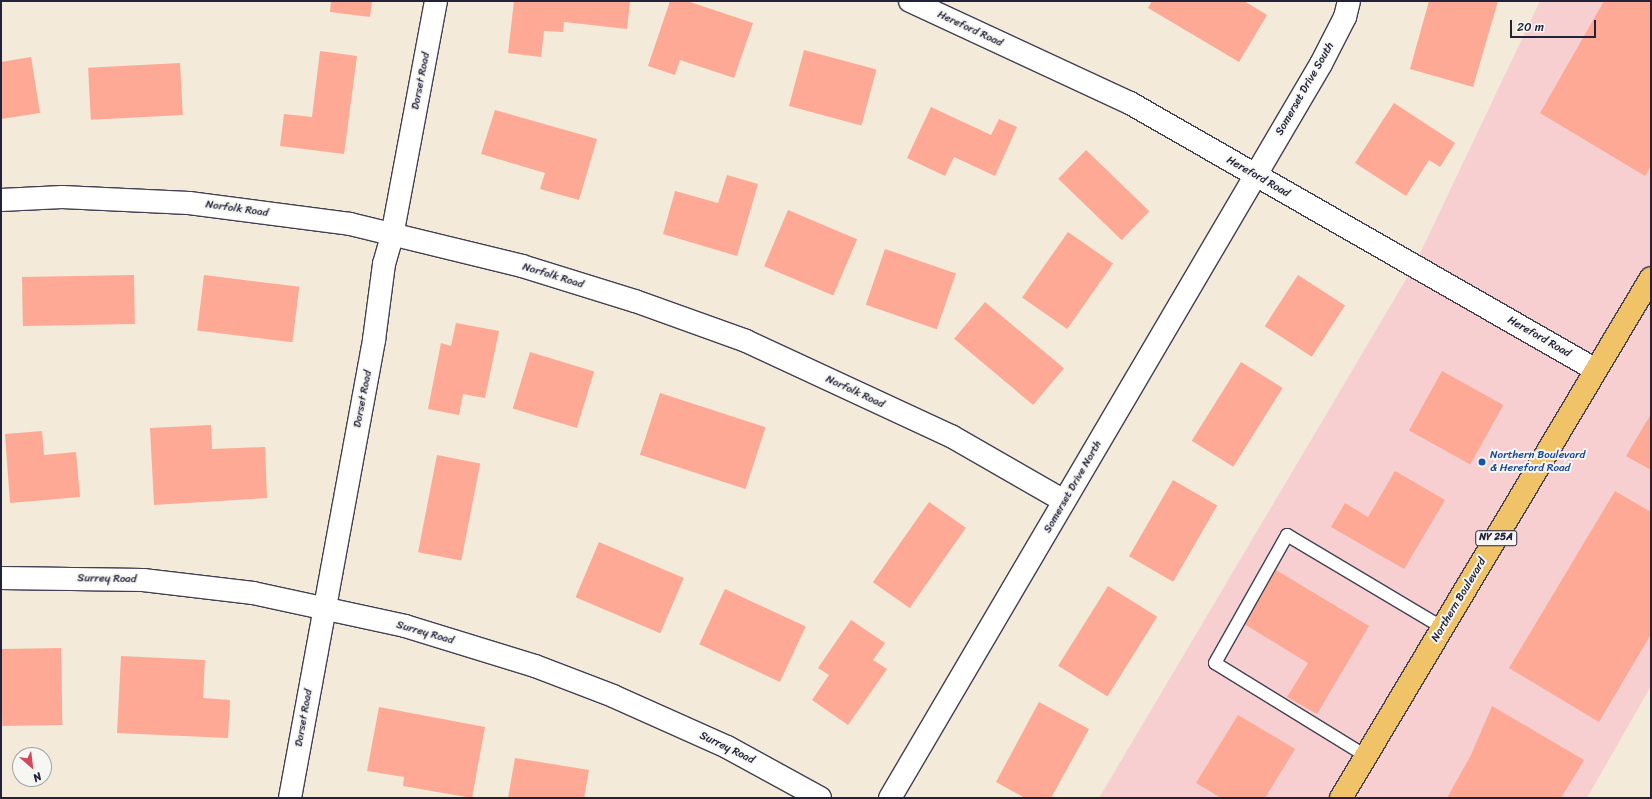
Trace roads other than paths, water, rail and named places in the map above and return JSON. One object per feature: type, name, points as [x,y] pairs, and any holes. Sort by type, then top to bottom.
[{"type":"main road","name":"Northern Boulevard","points":[[1341,798],[1651,278]]},
{"type":"street","name":"Dorset Road","points":[[290,798],[374,340],[384,264],[392,236],[436,1]]},
{"type":"street","name":"Hereford Road","points":[[910,1],[1130,103],[1596,370]]},
{"type":"street","name":"Somerset Drive South","points":[[1255,175],[1321,64],[1345,17],[1349,1]]},
{"type":"street","name":"Somerset Drive North","points":[[890,798],[1255,175]]},
{"type":"street","name":"Norfolk Road","points":[[1,200],[62,197],[190,203],[350,224],[392,236],[522,266],[635,301],[746,341],[950,436],[1064,500]]},
{"type":"street","name":"Surrey Road","points":[[1,578],[143,580],[253,593],[405,626],[535,666],[613,696],[727,747],[820,798]]},
{"type":"lane","points":[[1366,756],[1215,663],[1287,535],[1443,628]]},
{"type":"place","name":"Northern Boulevard & Hereford Road","points":[[1482,462]]}]
